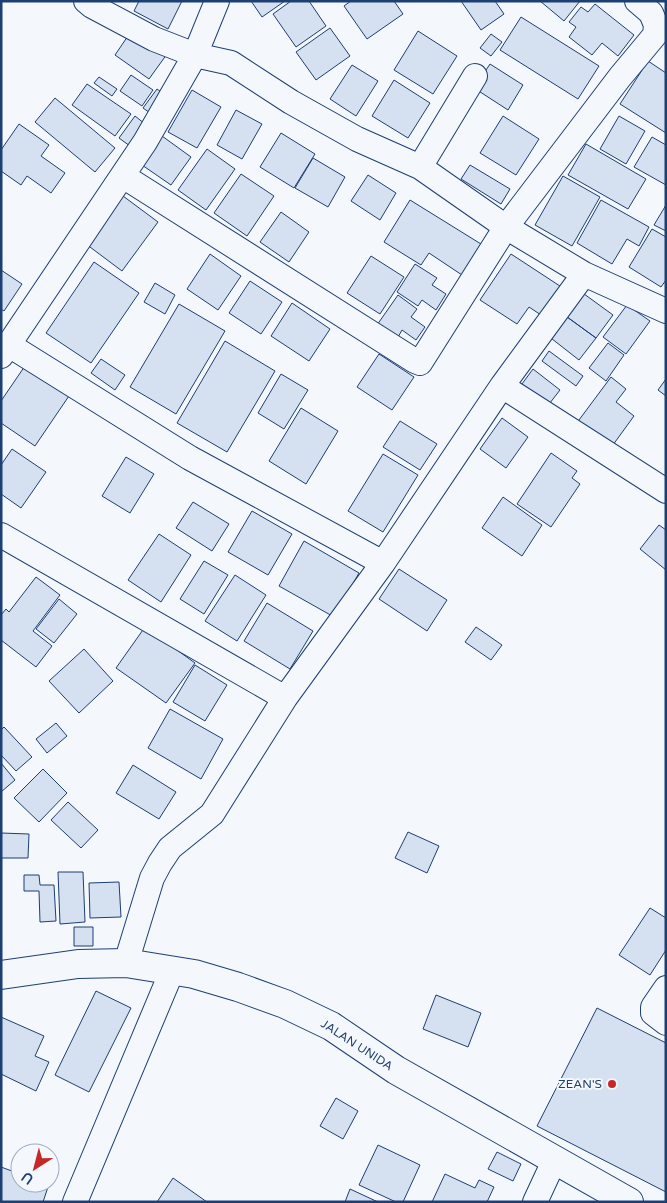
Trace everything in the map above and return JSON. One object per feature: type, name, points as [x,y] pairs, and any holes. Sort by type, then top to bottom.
[{"type":"street","points":[[86,1],[154,39],[195,55],[231,63],[291,102],[357,139],[420,167],[506,227],[584,274],[665,309]]},
{"type":"street","points":[[217,1],[195,55],[145,142],[5,350],[190,458],[383,563]]},
{"type":"street","points":[[123,176],[415,361],[420,362],[506,227],[620,77],[655,35],[661,24],[637,1]]},
{"type":"street","points":[[420,167],[475,76]]},
{"type":"street","points":[[126,963],[140,916],[160,863],[170,848],[212,814],[285,698],[383,563],[502,386],[584,274]]},
{"type":"street","points":[[502,386],[666,491]]},
{"type":"street","points":[[1,535],[285,698]]},
{"type":"street","name":"JALAN UNIDA","points":[[1,975],[78,964],[126,963],[194,974],[238,987],[285,1004],[331,1026],[396,1070],[629,1202]]},
{"type":"street","points":[[76,1202],[172,971]]},
{"type":"street","points":[[666,988],[653,1007],[653,1013],[666,1023]]},
{"type":"street","points":[[535,1202],[555,1159]]},
{"type":"building","points":[[139,1],[182,1],[168,29],[134,11]]},
{"type":"building","points":[[251,1],[285,1],[262,17]]},
{"type":"building","points":[[291,1],[309,1],[326,26],[296,47],[273,14]]},
{"type":"building","points":[[351,1],[394,1],[403,14],[367,39],[344,6]]},
{"type":"building","points":[[461,1],[495,1],[504,14],[481,30]]},
{"type":"building","points":[[540,1],[580,1],[564,21]]},
{"type":"building","points":[[595,4],[634,35],[618,56],[602,43],[592,55],[569,37],[576,27],[569,22],[581,7],[588,12]]},
{"type":"building","points":[[521,17],[599,66],[578,99],[500,50]]},
{"type":"building","points":[[330,28],[350,56],[316,80],[296,52]]},
{"type":"building","points":[[132,30],[167,54],[149,79],[115,55]]},
{"type":"building","points":[[418,31],[457,56],[433,94],[394,70]]},
{"type":"building","points":[[491,34],[502,42],[491,56],[480,48]]},
{"type":"building","points":[[648,61],[666,73],[666,133],[620,104]]},
{"type":"building","points":[[490,64],[523,85],[508,110],[474,88]]},
{"type":"building","points":[[352,65],[378,81],[356,116],[330,99]]},
{"type":"building","points":[[131,75],[153,90],[142,106],[120,91]]},
{"type":"building","points":[[99,77],[117,89],[112,96],[94,83]]},
{"type":"building","points":[[394,80],[430,103],[408,138],[372,116]]},
{"type":"building","points":[[87,84],[131,114],[115,136],[72,105]]},
{"type":"building","points":[[157,89],[167,96],[153,115],[143,108]]},
{"type":"building","points":[[192,90],[221,107],[197,148],[168,132]]},
{"type":"building","points":[[55,98],[115,148],[95,172],[35,122]]},
{"type":"building","points":[[236,110],[262,124],[242,159],[217,145]]},
{"type":"building","points":[[135,116],[150,128],[134,149],[119,138]]},
{"type":"building","points":[[503,116],[539,139],[516,175],[480,153]]},
{"type":"building","points":[[619,116],[645,131],[626,164],[600,149]]},
{"type":"building","points":[[19,124],[49,145],[41,156],[65,173],[51,193],[27,176],[21,185],[1,171],[1,150]]},
{"type":"building","points":[[281,133],[315,154],[294,188],[260,167]]},
{"type":"building","points":[[162,136],[191,157],[171,185],[142,165]]},
{"type":"building","points":[[652,137],[666,145],[666,185],[634,167]]},
{"type":"building","points":[[586,144],[646,179],[628,209],[568,175]]},
{"type":"building","points":[[207,149],[235,169],[206,210],[178,190]]},
{"type":"building","points":[[313,158],[345,177],[328,207],[295,188]]},
{"type":"building","points":[[470,165],[510,189],[501,204],[461,179]]},
{"type":"building","points":[[241,174],[274,196],[247,236],[214,213]]},
{"type":"building","points":[[368,175],[396,193],[380,220],[351,201]]},
{"type":"building","points":[[563,176],[600,197],[572,246],[535,225]]},
{"type":"building","points":[[123,196],[158,222],[122,271],[86,244]]},
{"type":"building","points":[[410,200],[481,244],[462,275],[429,253],[421,265],[384,242]]},
{"type":"building","points":[[601,200],[649,227],[639,246],[627,239],[612,264],[577,243]]},
{"type":"building","points":[[666,205],[666,231],[654,225]]},
{"type":"building","points":[[281,212],[309,232],[289,262],[260,242]]},
{"type":"building","points":[[652,229],[666,237],[666,280],[661,287],[629,267]]},
{"type":"building","points":[[210,254],[241,276],[218,310],[187,289]]},
{"type":"building","points":[[511,254],[563,288],[544,317],[529,307],[517,324],[480,300]]},
{"type":"building","points":[[371,256],[404,277],[380,314],[347,293]]},
{"type":"building","points":[[94,262],[139,293],[91,363],[46,333]]},
{"type":"building","points":[[415,264],[437,278],[432,285],[446,294],[436,310],[422,300],[418,306],[397,292]]},
{"type":"building","points":[[1,270],[22,284],[4,311],[1,309]]},
{"type":"building","points":[[250,281],[282,302],[261,334],[229,313]]},
{"type":"building","points":[[155,283],[175,295],[165,314],[144,302]]},
{"type":"building","points":[[580,291],[613,315],[596,338],[563,314]]},
{"type":"building","points":[[398,295],[417,309],[411,317],[425,327],[416,340],[402,330],[397,339],[377,325]]},
{"type":"building","points":[[292,303],[330,329],[309,361],[271,336]]},
{"type":"building","points":[[179,304],[225,331],[176,414],[130,387]]},
{"type":"building","points":[[627,305],[650,321],[626,354],[603,337]]},
{"type":"building","points":[[563,314],[596,338],[579,360],[547,335]]},
{"type":"building","points":[[225,341],[275,371],[227,452],[177,423]]},
{"type":"building","points":[[608,343],[624,355],[606,381],[589,368]]},
{"type":"building","points":[[549,351],[583,376],[576,386],[542,361]]},
{"type":"building","points":[[379,354],[414,377],[392,410],[357,387]]},
{"type":"building","points":[[101,359],[125,375],[115,390],[91,373]]},
{"type":"building","points":[[29,360],[73,390],[35,446],[1,423],[1,401]]},
{"type":"building","points":[[533,369],[560,390],[546,408],[519,388]]},
{"type":"building","points":[[281,374],[308,390],[284,429],[258,413]]},
{"type":"building","points":[[611,377],[626,389],[616,402],[634,416],[610,449],[576,424]]},
{"type":"building","points":[[666,379],[666,396],[658,390]]},
{"type":"building","points":[[301,408],[338,431],[306,484],[269,461]]},
{"type":"building","points":[[502,418],[528,437],[506,468],[480,449]]},
{"type":"building","points":[[400,421],[437,444],[420,470],[383,447]]},
{"type":"building","points":[[12,449],[46,472],[21,508],[1,494],[1,465]]},
{"type":"building","points":[[551,453],[577,471],[572,478],[580,484],[551,527],[517,504]]},
{"type":"building","points":[[383,454],[418,475],[383,532],[348,511]]},
{"type":"building","points":[[126,457],[154,474],[130,513],[102,496]]},
{"type":"building","points":[[503,497],[542,525],[522,556],[482,528]]},
{"type":"building","points":[[193,502],[229,524],[212,551],[176,528]]},
{"type":"building","points":[[252,511],[292,534],[268,575],[228,552]]},
{"type":"building","points":[[659,525],[666,530],[666,570],[640,549]]},
{"type":"building","points":[[159,534],[191,555],[161,602],[128,580]]},
{"type":"building","points":[[304,541],[359,573],[334,617],[279,586]]},
{"type":"building","points":[[204,561],[228,575],[204,614],[180,599]]},
{"type":"building","points":[[399,569],[447,600],[427,631],[379,599]]},
{"type":"building","points":[[235,575],[266,595],[237,641],[205,621]]},
{"type":"building","points":[[36,577],[60,595],[33,631],[52,646],[36,667],[1,640],[1,615],[6,609],[9,612]]},
{"type":"building","points":[[59,599],[77,614],[54,643],[36,629]]},
{"type":"building","points":[[267,603],[313,631],[290,669],[244,641]]},
{"type":"building","points":[[145,627],[195,663],[166,703],[116,668]]},
{"type":"building","points":[[476,627],[502,645],[491,660],[465,642]]},
{"type":"building","points":[[84,649],[113,681],[79,713],[49,681]]},
{"type":"building","points":[[195,665],[227,685],[205,721],[173,702]]},
{"type":"building","points":[[170,709],[223,739],[201,779],[148,748]]},
{"type":"building","points":[[56,723],[67,736],[47,753],[36,739]]},
{"type":"building","points":[[4,727],[32,757],[16,771],[1,755],[1,730]]},
{"type":"building","points":[[1,763],[15,780],[1,792]]},
{"type":"building","points":[[133,765],[176,792],[159,819],[116,793]]},
{"type":"building","points":[[43,769],[67,793],[39,822],[14,798]]},
{"type":"building","points":[[68,802],[98,830],[81,848],[51,820]]},
{"type":"building","points":[[408,832],[439,846],[427,873],[395,858]]},
{"type":"building","points":[[1,833],[29,834],[28,858],[1,858]]},
{"type":"building","points":[[58,872],[83,872],[85,922],[60,924]]},
{"type":"building","points":[[24,875],[39,875],[40,885],[54,885],[56,921],[40,922],[39,891],[24,891]]},
{"type":"building","points":[[119,882],[121,917],[90,918],[89,883]]},
{"type":"building","points":[[650,908],[666,918],[666,950],[650,975],[619,955]]},
{"type":"building","points":[[74,927],[93,927],[93,946],[74,946]]},
{"type":"building","points":[[96,991],[131,1008],[89,1092],[55,1075]]},
{"type":"building","points":[[436,995],[481,1013],[468,1047],[423,1029]]},
{"type":"building","name":"ZEAN'S","points":[[597,1008],[666,1043],[666,1192],[537,1126]]},
{"type":"building","points":[[1,1017],[44,1036],[35,1056],[49,1062],[36,1091],[1,1074]]},
{"type":"building","points":[[336,1098],[358,1111],[343,1139],[320,1126]]},
{"type":"building","points":[[378,1145],[420,1165],[403,1202],[396,1202],[359,1185]]},
{"type":"building","points":[[497,1152],[521,1164],[513,1181],[488,1169]]},
{"type":"building","points":[[1,1167],[10,1170],[10,1193],[46,1193],[43,1202],[1,1202]]},
{"type":"building","points":[[445,1174],[475,1188],[479,1180],[494,1187],[487,1202],[432,1202]]},
{"type":"building","points":[[173,1178],[207,1202],[157,1202]]},
{"type":"building","points":[[350,1189],[378,1202],[345,1202]]},
{"type":"place","name":"ZEAN'S","points":[[612,1084]]}]
